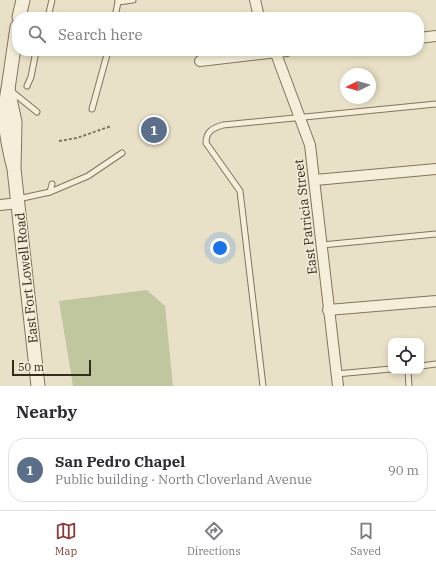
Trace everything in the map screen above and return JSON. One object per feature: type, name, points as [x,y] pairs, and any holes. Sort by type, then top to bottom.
[{"type":"street","points":[[20,12],[23,0]]},
{"type":"street","points":[[255,0],[258,12]]},
{"type":"street","points":[[424,37],[436,36]]},
{"type":"street","name":"East Fort Lowell Road","points":[[13,56],[8,89],[15,122],[14,170],[38,386]]},
{"type":"street","points":[[200,61],[242,56]]},
{"type":"street","name":"East Patricia Street","points":[[277,56],[310,145],[338,386]]},
{"type":"street","points":[[315,180],[436,169]]},
{"type":"street","points":[[0,205],[17,201]]},
{"type":"street","points":[[328,310],[436,301]]},
{"type":"lane","points":[[49,12],[52,0]]},
{"type":"lane","points":[[116,12],[118,1],[133,0]]},
{"type":"lane","points":[[27,86],[31,77],[35,56]]},
{"type":"lane","points":[[92,109],[107,56]]},
{"type":"lane","points":[[8,89],[37,112]]},
{"type":"lane","points":[[263,386],[240,191],[211,152],[206,139],[212,128],[223,125],[436,104]]},
{"type":"lane","points":[[17,201],[50,192],[88,176],[122,153]]},
{"type":"lane","points":[[50,192],[52,184]]},
{"type":"lane","points":[[322,246],[436,234]]},
{"type":"lane","points":[[424,366],[436,364]]},
{"type":"lane","points":[[336,374],[388,369]]},
{"type":"lane","points":[[408,374],[409,386]]},
{"type":"path","points":[[60,141],[76,138],[111,126]]},
{"type":"green space","points":[[147,290],[165,306],[173,386],[73,386],[59,301]]},
{"type":"place","name":"San Pedro Chapel","points":[[154,130]]}]
